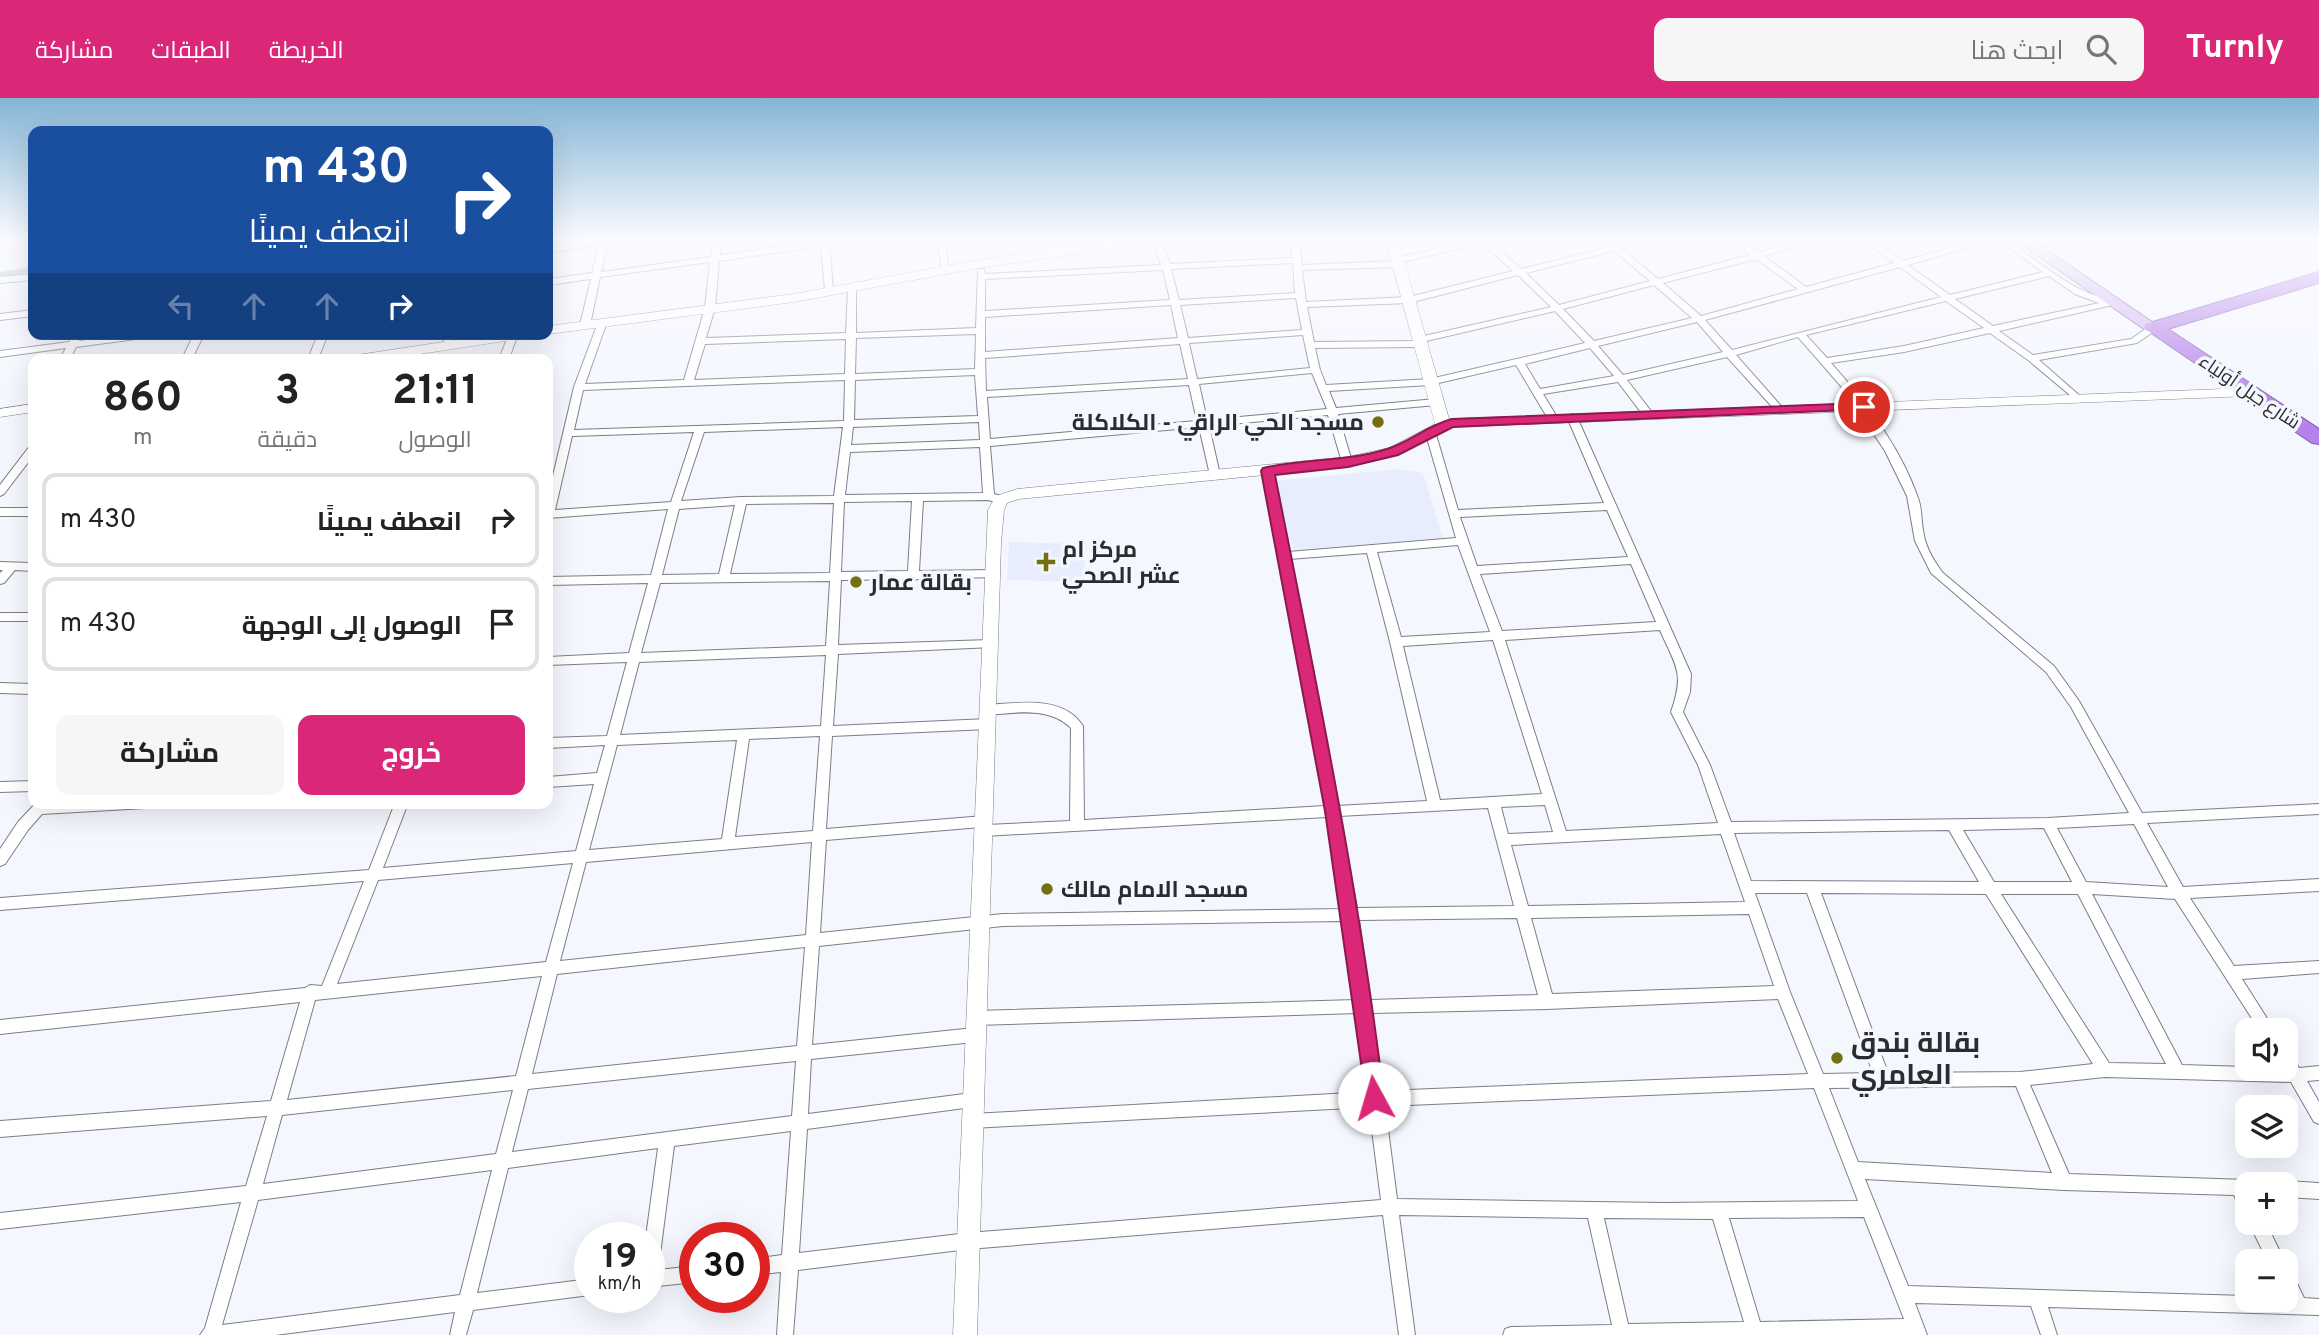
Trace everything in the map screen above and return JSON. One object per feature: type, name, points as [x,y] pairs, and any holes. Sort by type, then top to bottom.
[{"type":"highway","points":[[2163,333],[2261,298]]},
{"type":"highway","points":[[2163,333],[2280,298]]},
{"type":"highway","name":"شارع جبل أولياء","points":[[2163,333],[2319,438]]},
{"type":"main road","name":"شارع جبل أولياء","points":[[2105,298],[2163,333]]},
{"type":"main road","name":"شارع جبل أولياء","points":[[2114,298],[2163,333]]},
{"type":"street","points":[[584,325],[589,298]]},
{"type":"street","points":[[688,382],[711,298]]},
{"type":"street","points":[[553,329],[782,298]]},
{"type":"street","points":[[785,1335],[802,1121],[839,499],[849,422],[851,298]]},
{"type":"street","points":[[965,1335],[995,520],[995,498],[981,394],[982,298]]},
{"type":"street","points":[[1174,298],[1215,475]]},
{"type":"street","points":[[982,314],[1175,302],[1409,300],[1418,298]]},
{"type":"street","points":[[1547,298],[1594,345],[1647,413]]},
{"type":"street","points":[[1311,345],[1418,342],[1596,298]]},
{"type":"street","points":[[1673,298],[1699,319],[1779,409]]},
{"type":"street","points":[[1321,388],[1430,382],[1594,345],[1776,298]]},
{"type":"street","points":[[1537,391],[1622,378],[1732,354],[1800,334],[1947,298],[2031,358],[2077,398]]},
{"type":"street","points":[[2097,298],[2111,302]]},
{"type":"street","points":[[1301,300],[1315,370],[1332,410],[1348,462]]},
{"type":"street","points":[[1409,300],[1436,402],[1437,428],[1462,541],[1498,637],[1562,838]]},
{"type":"street","points":[[1826,362],[1904,349],[2111,302]]},
{"type":"street","points":[[0,317],[28,314]]},
{"type":"street","points":[[553,495],[579,387],[602,322]]},
{"type":"street","points":[[701,341],[981,331]]},
{"type":"street","points":[[981,355],[1307,332]]},
{"type":"street","points":[[2031,358],[2134,341],[2163,333]]},
{"type":"street","points":[[1800,334],[1864,407],[1896,459],[1914,500],[1925,558],[1939,576],[2050,669],[2075,704],[2179,892],[2260,1018]]},
{"type":"street","points":[[68,354],[75,340]]},
{"type":"street","points":[[0,354],[108,340]]},
{"type":"street","points":[[410,354],[449,340]]},
{"type":"street","points":[[1519,362],[1552,417]]},
{"type":"street","points":[[981,394],[1192,382],[1315,370]]},
{"type":"street","points":[[579,387],[980,372]]},
{"type":"street","points":[[553,514],[741,501],[995,498],[1348,462],[1393,452],[1437,428],[1552,417],[2249,391]]},
{"type":"street","points":[[845,449],[986,443],[1436,402]]},
{"type":"street","points":[[0,413],[28,409]]},
{"type":"street","points":[[1511,1335],[1917,1331],[1783,992],[1704,765],[1677,712],[1684,692],[1685,674],[1572,416]]},
{"type":"street","points":[[569,433],[984,419]]},
{"type":"street","points":[[458,1335],[551,969],[676,505],[700,428]]},
{"type":"street","points":[[0,492],[28,463]]},
{"type":"street","points":[[1267,471],[1352,916],[1407,1335]]},
{"type":"street","points":[[913,577],[918,497]]},
{"type":"street","points":[[724,576],[741,501]]},
{"type":"street","points":[[1456,514],[1610,506]]},
{"type":"street","points":[[0,512],[28,512]]},
{"type":"street","points":[[1284,556],[1462,541]]},
{"type":"street","points":[[1371,549],[1435,806]]},
{"type":"street","points":[[1474,570],[1635,560]]},
{"type":"street","points":[[0,580],[6,567],[28,567]]},
{"type":"street","points":[[553,580],[993,574]]},
{"type":"street","points":[[0,617],[28,617]]},
{"type":"street","points":[[1396,642],[1664,626]]},
{"type":"street","points":[[553,661],[990,644]]},
{"type":"street","points":[[0,688],[28,689]]},
{"type":"street","points":[[553,743],[826,730],[1046,710],[1061,711],[1070,716],[1077,726],[1077,827]]},
{"type":"street","points":[[728,843],[744,734]]},
{"type":"street","points":[[553,782],[603,778]]},
{"type":"street","points":[[0,787],[28,786]]},
{"type":"street","points":[[0,904],[373,875],[819,835],[984,826],[1077,827],[1550,799]]},
{"type":"street","points":[[1493,803],[1547,1002]]},
{"type":"street","points":[[0,860],[39,809]]},
{"type":"street","points":[[328,990],[400,809]]},
{"type":"street","points":[[1502,840],[1727,828],[2048,823],[2319,809]]},
{"type":"street","points":[[1952,823],[2105,1070]]},
{"type":"street","points":[[2048,823],[2178,1073]]},
{"type":"street","points":[[0,838],[15,838]]},
{"type":"street","points":[[1748,887],[2082,888],[2179,892],[2319,885]]},
{"type":"street","points":[[1812,887],[1883,1079]]},
{"type":"street","points":[[0,1027],[979,922],[1754,908]]},
{"type":"street","points":[[2232,973],[2319,967]]},
{"type":"street","points":[[310,992],[210,1335],[574,1289]]},
{"type":"street","points":[[0,1129],[276,1108],[805,1054],[975,1027],[1364,1004],[1547,1002],[1783,992]]},
{"type":"street","points":[[0,1221],[251,1193],[802,1121],[972,1110],[1883,1079],[2020,1079],[2105,1070],[2235,1074]]},
{"type":"street","points":[[2298,1075],[2319,1073]]},
{"type":"street","points":[[2020,1079],[2064,1182]]},
{"type":"street","points":[[2298,1079],[2319,1116]]},
{"type":"street","points":[[656,1222],[667,1138]]},
{"type":"street","points":[[1853,1170],[2064,1182],[2235,1187]]},
{"type":"street","points":[[2298,1190],[2319,1191]]},
{"type":"street","points":[[770,1266],[968,1241],[1389,1207],[1719,1211],[1869,1209]]},
{"type":"street","points":[[1594,1210],[1622,1333]]},
{"type":"street","points":[[1719,1211],[1755,1332]]},
{"type":"street","points":[[1903,1294],[2319,1307]]},
{"type":"street","points":[[2036,1298],[2049,1335]]},
{"type":"street","points":[[2298,1303],[2300,1307]]},
{"type":"shaded area","points":[[1398,469],[1423,473],[1443,538],[1293,550],[1274,481]]},
{"type":"shaded area","name":"مركز ام عشر الصحي","points":[[1009,542],[1087,544],[1083,582],[1007,580]]},
{"type":"place","name":"مسجد الحي الراقي - الكلاكلة","points":[[1378,422]]},
{"type":"place","name":"مركز ام عشر الصحي","points":[[1046,562]]},
{"type":"place","name":"بقالة عمار","points":[[856,582]]},
{"type":"place","name":"مسجد الامام مالك","points":[[1047,889]]},
{"type":"place","name":"بقالة بندق العامري","points":[[1837,1058]]},
{"type":"route","points":[[1374,1098],[1352,916],[1267,471],[1348,462],[1393,452],[1443,425],[1452,423],[1647,413],[1864,407]]}]
